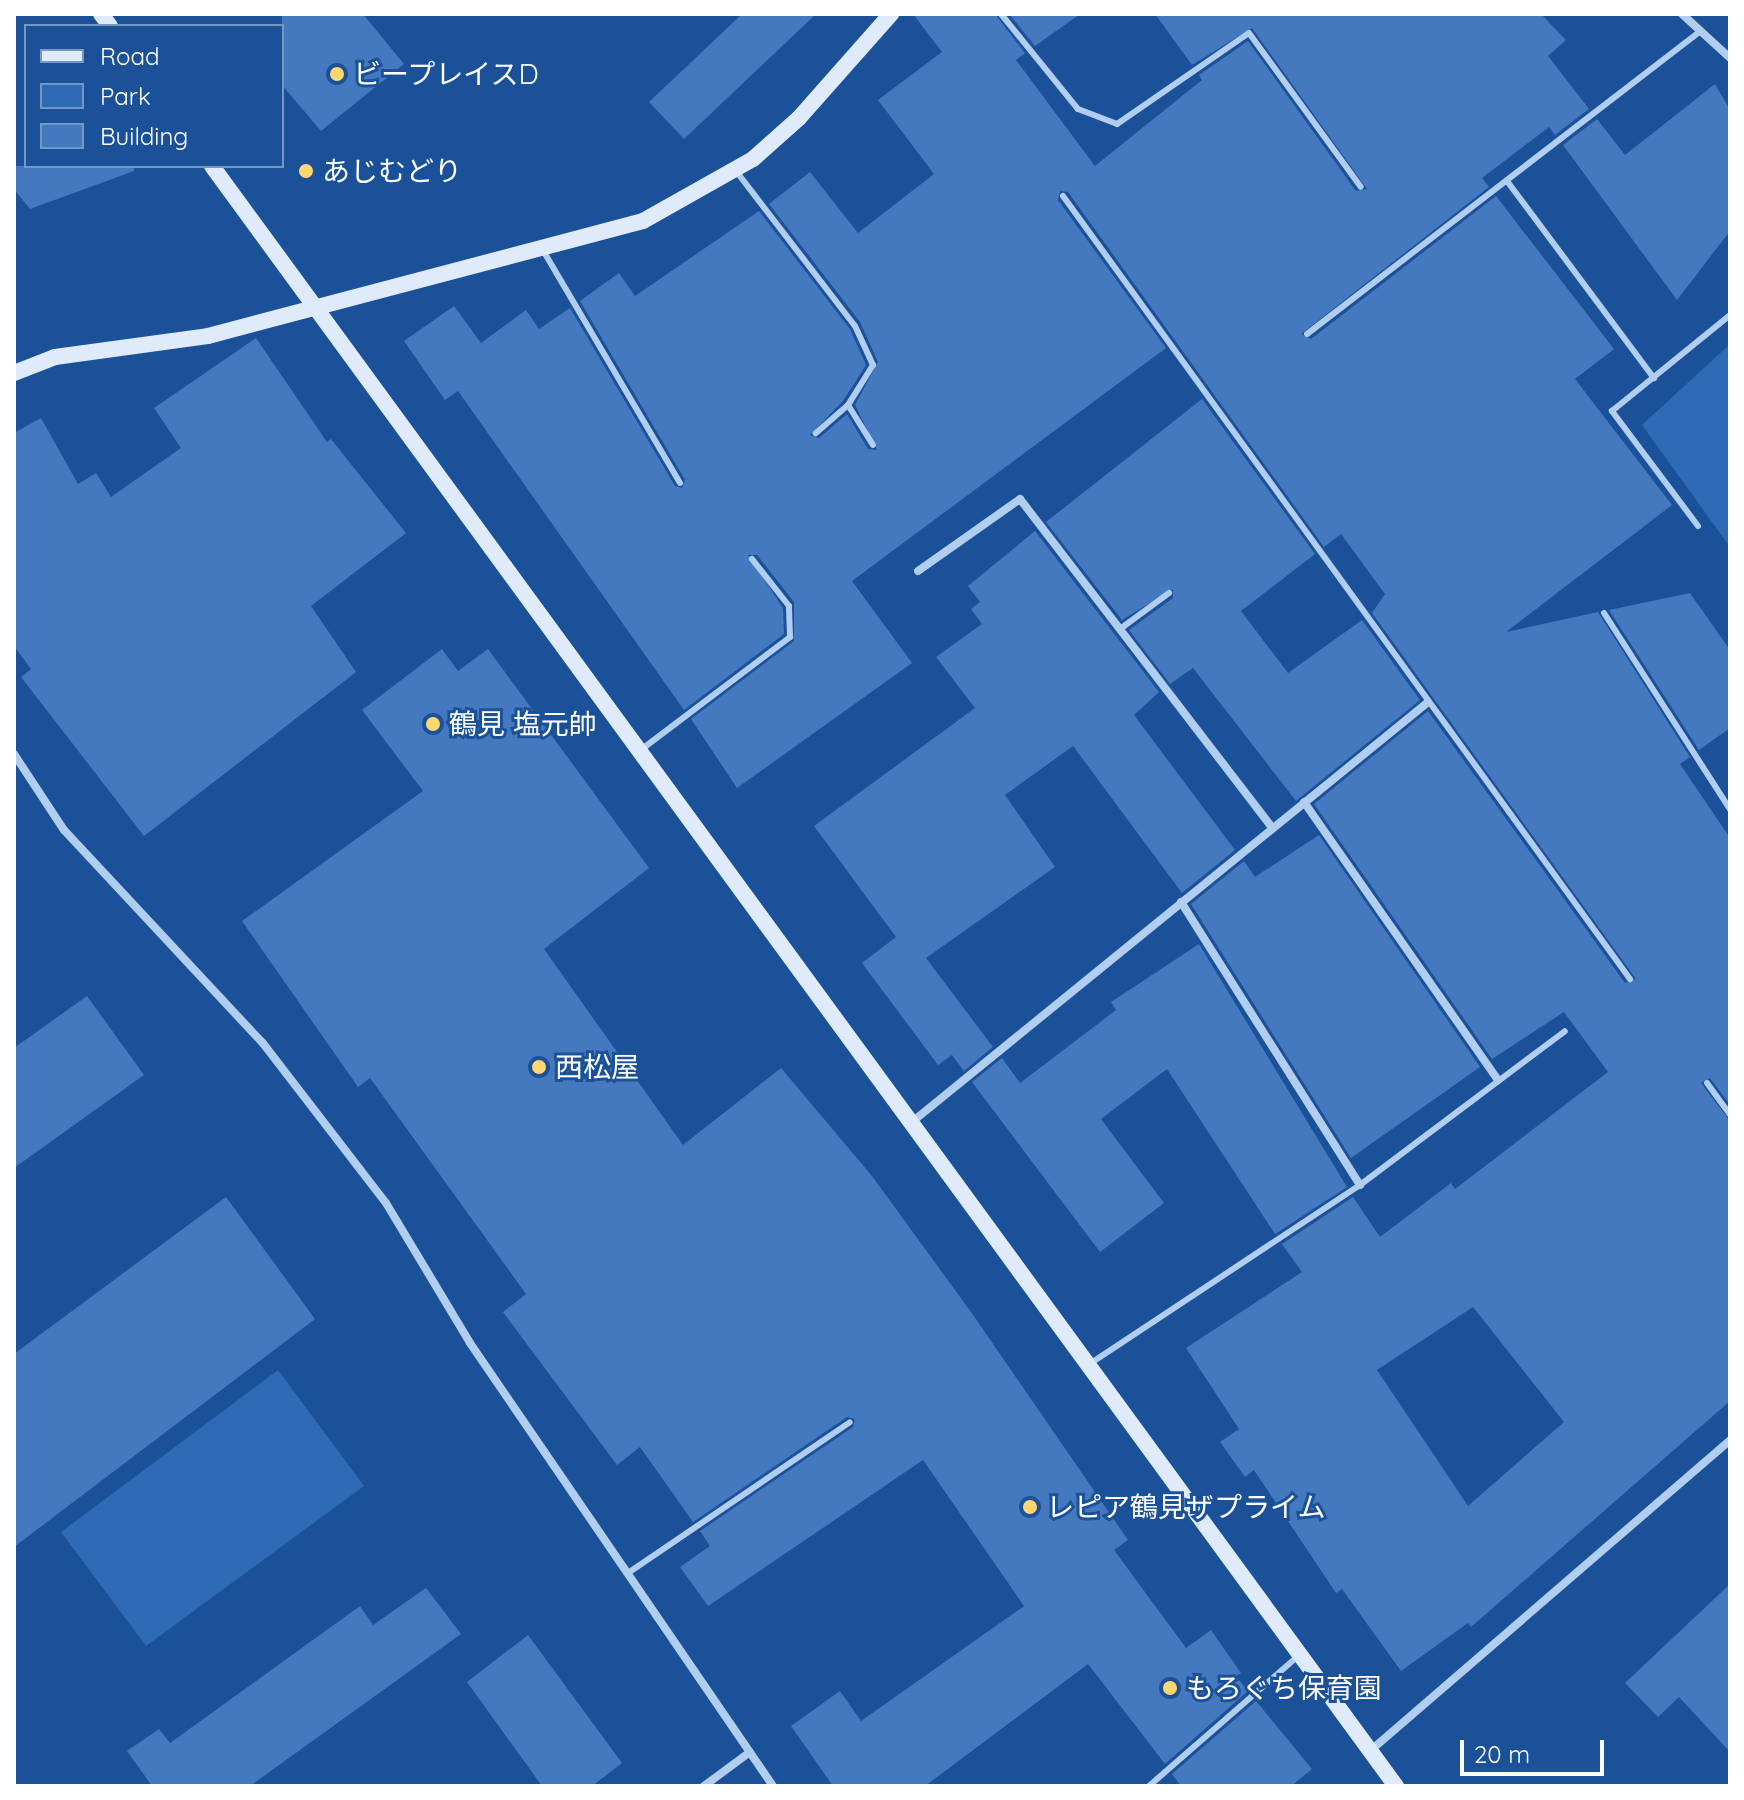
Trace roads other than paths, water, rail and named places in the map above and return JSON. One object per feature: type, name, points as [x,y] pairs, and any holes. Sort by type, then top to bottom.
[{"type":"street","points":[[14,373],[55,357],[208,336],[544,252],[643,221],[736,171],[799,118],[891,14]]},
{"type":"street","points":[[1682,14],[1730,58]]},
{"type":"street","points":[[213,168],[1396,1786]]},
{"type":"street","points":[[918,571],[1020,499],[1272,828]]},
{"type":"street","points":[[912,1122],[1427,703]]},
{"type":"street","points":[[14,754],[64,830],[262,1042],[333,1133],[773,1786]]},
{"type":"street","points":[[1304,802],[1498,1080]]},
{"type":"street","points":[[1181,902],[1360,1185]]},
{"type":"street","points":[[1370,1751],[1730,1440]]},
{"type":"street","points":[[704,1786],[750,1752]]},
{"type":"lane","points":[[1001,14],[1078,109],[1117,124],[1249,33],[1361,187]]},
{"type":"lane","points":[[1307,334],[1701,31]]},
{"type":"lane","points":[[736,171],[855,326],[873,365],[848,405],[816,433]]},
{"type":"lane","points":[[1507,181],[1654,378]]},
{"type":"lane","points":[[1063,196],[1427,703],[1630,979]]},
{"type":"lane","points":[[544,252],[680,483]]},
{"type":"lane","points":[[1698,526],[1612,411],[1730,315]]},
{"type":"lane","points":[[848,405],[873,445]]},
{"type":"lane","points":[[640,751],[790,637],[789,606],[752,559]]},
{"type":"lane","points":[[1120,629],[1169,593]]},
{"type":"lane","points":[[1604,613],[1730,809]]},
{"type":"lane","points":[[1088,1365],[1360,1185],[1565,1031]]},
{"type":"lane","points":[[1707,1083],[1730,1115]]},
{"type":"lane","points":[[628,1573],[850,1422]]},
{"type":"lane","points":[[1149,1786],[1299,1655]]},
{"type":"place","name":"ビープレイスD","points":[[337,74]]},
{"type":"place","name":"あじむどり","points":[[306,171]]},
{"type":"place","name":"鶴見 塩元帥","points":[[433,724]]},
{"type":"place","name":"西松屋","points":[[539,1067]]},
{"type":"place","name":"レピア鶴見ザプライム","points":[[1030,1507]]},
{"type":"place","name":"もろぐち保育園","points":[[1170,1688]]}]
